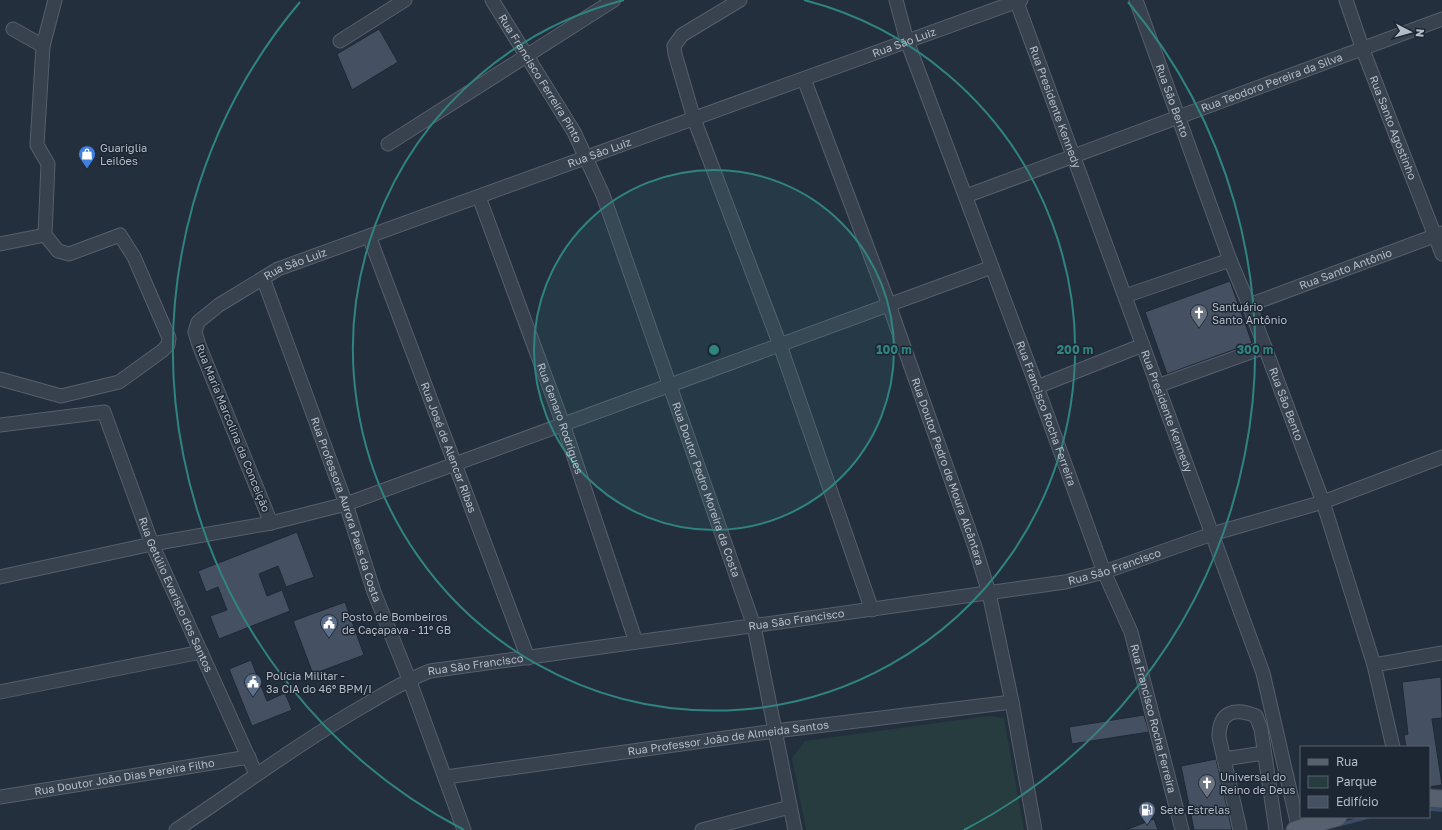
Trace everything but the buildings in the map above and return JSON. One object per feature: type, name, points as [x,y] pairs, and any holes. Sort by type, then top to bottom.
[{"type":"main road","points":[[1430,798],[1442,799]]},
{"type":"main road","points":[[1297,830],[1335,818]]},
{"type":"street","points":[[0,379],[61,396],[119,382],[168,345],[169,338],[134,257],[120,235],[69,254],[58,251],[45,235],[48,164],[37,145],[43,46],[56,0]]},
{"type":"street","points":[[340,41],[405,0]]},
{"type":"street","name":"Rua Francisco Ferreira Pinto","points":[[492,0],[574,132],[586,159]]},
{"type":"street","points":[[388,144],[614,0]]},
{"type":"street","points":[[740,0],[682,35],[674,46],[694,119],[780,345],[872,610]]},
{"type":"street","name":"Rua Francisco Rocha Ferreira","points":[[896,0],[908,41],[1037,387],[1104,572],[1131,632],[1182,830]]},
{"type":"street","name":"Rua São Luiz","points":[[195,332],[198,322],[219,305],[278,269],[586,159],[1018,0]]},
{"type":"street","name":"Rua Presidente Kennedy","points":[[1018,0],[1073,157],[1264,673],[1297,830]]},
{"type":"street","name":"Rua São Bento","points":[[1136,0],[1230,260],[1249,305],[1324,502],[1374,665],[1393,746]]},
{"type":"street","name":"Rua Santo Agostinho","points":[[1346,0],[1363,50],[1439,235],[1442,254]]},
{"type":"street","name":"Rua Teodoro Pereira da Silva","points":[[966,196],[1363,50],[1442,19]]},
{"type":"street","points":[[13,29],[43,46]]},
{"type":"street","name":"Rua Doutor Pedro de Moura Alcântara","points":[[804,79],[889,305],[976,547],[989,593],[1012,702],[1035,830]]},
{"type":"street","name":"Rua Doutor Pedro Moreira da Costa","points":[[586,159],[603,195],[754,626],[794,830]]},
{"type":"street","name":"Rua Genaro Rodrigues","points":[[479,197],[563,424],[636,642]]},
{"type":"street","points":[[0,244],[45,235]]},
{"type":"street","name":"Rua Santo Antônio","points":[[1249,305],[1439,235]]},
{"type":"street","name":"Rua José de Alencar Ribas","points":[[369,236],[528,658]]},
{"type":"street","points":[[1125,296],[1230,260]]},
{"type":"street","points":[[0,577],[152,544],[272,523],[346,504],[992,267]]},
{"type":"street","name":"Rua Professora Aurora Paes da Costa","points":[[263,278],[346,504],[374,592],[409,679],[446,777],[464,830]]},
{"type":"street","name":"Rua Maria Marcolina da Conceição","points":[[195,332],[272,523]]},
{"type":"street","points":[[1037,387],[1143,346]]},
{"type":"street","points":[[1157,386],[1265,347]]},
{"type":"street","name":"Rua Getúlio Evaristo dos Santos","points":[[0,425],[104,412],[152,544],[200,652],[250,757],[256,774]]},
{"type":"street","name":"Rua São Francisco","points":[[176,830],[256,774],[330,725],[409,679],[430,671],[1065,582],[1104,572],[1212,534],[1324,502],[1442,457]]},
{"type":"street","points":[[0,692],[200,652]]},
{"type":"street","points":[[1374,665],[1442,653]]},
{"type":"street","name":"Rua Professor João de Almeida Santos","points":[[446,777],[774,731],[1012,702]]},
{"type":"street","points":[[1240,830],[1219,737],[1219,725],[1223,718],[1230,713],[1241,712],[1256,716],[1261,729],[1276,830]]},
{"type":"street","points":[[1224,759],[1264,753]]},
{"type":"street","name":"Rua Doutor João Dias Pereira Filho","points":[[0,798],[250,757]]},
{"type":"street","points":[[702,830],[790,807]]},
{"type":"green space","points":[[988,716],[1004,718],[1024,830],[806,830],[792,758],[805,741]]},
{"type":"waterway","points":[[1430,809],[1442,810]]},
{"type":"waterway","points":[[1338,825],[1364,818]]},
{"type":"place","name":"Guariglia Leilões","points":[[87,169]]},
{"type":"place","name":"Santuário Santo Antônio","points":[[1199,328]]},
{"type":"place","name":"Posto de Bombeiros de Caçapava - 11º GB","points":[[329,638]]},
{"type":"place","name":"Polícia Militar - 3ª CIA do 46º BPM/I","points":[[253,697]]},
{"type":"place","name":"Universal do Reino de Deus","points":[[1207,798]]},
{"type":"place","name":"Sete Estrelas","points":[[1147,825]]}]
